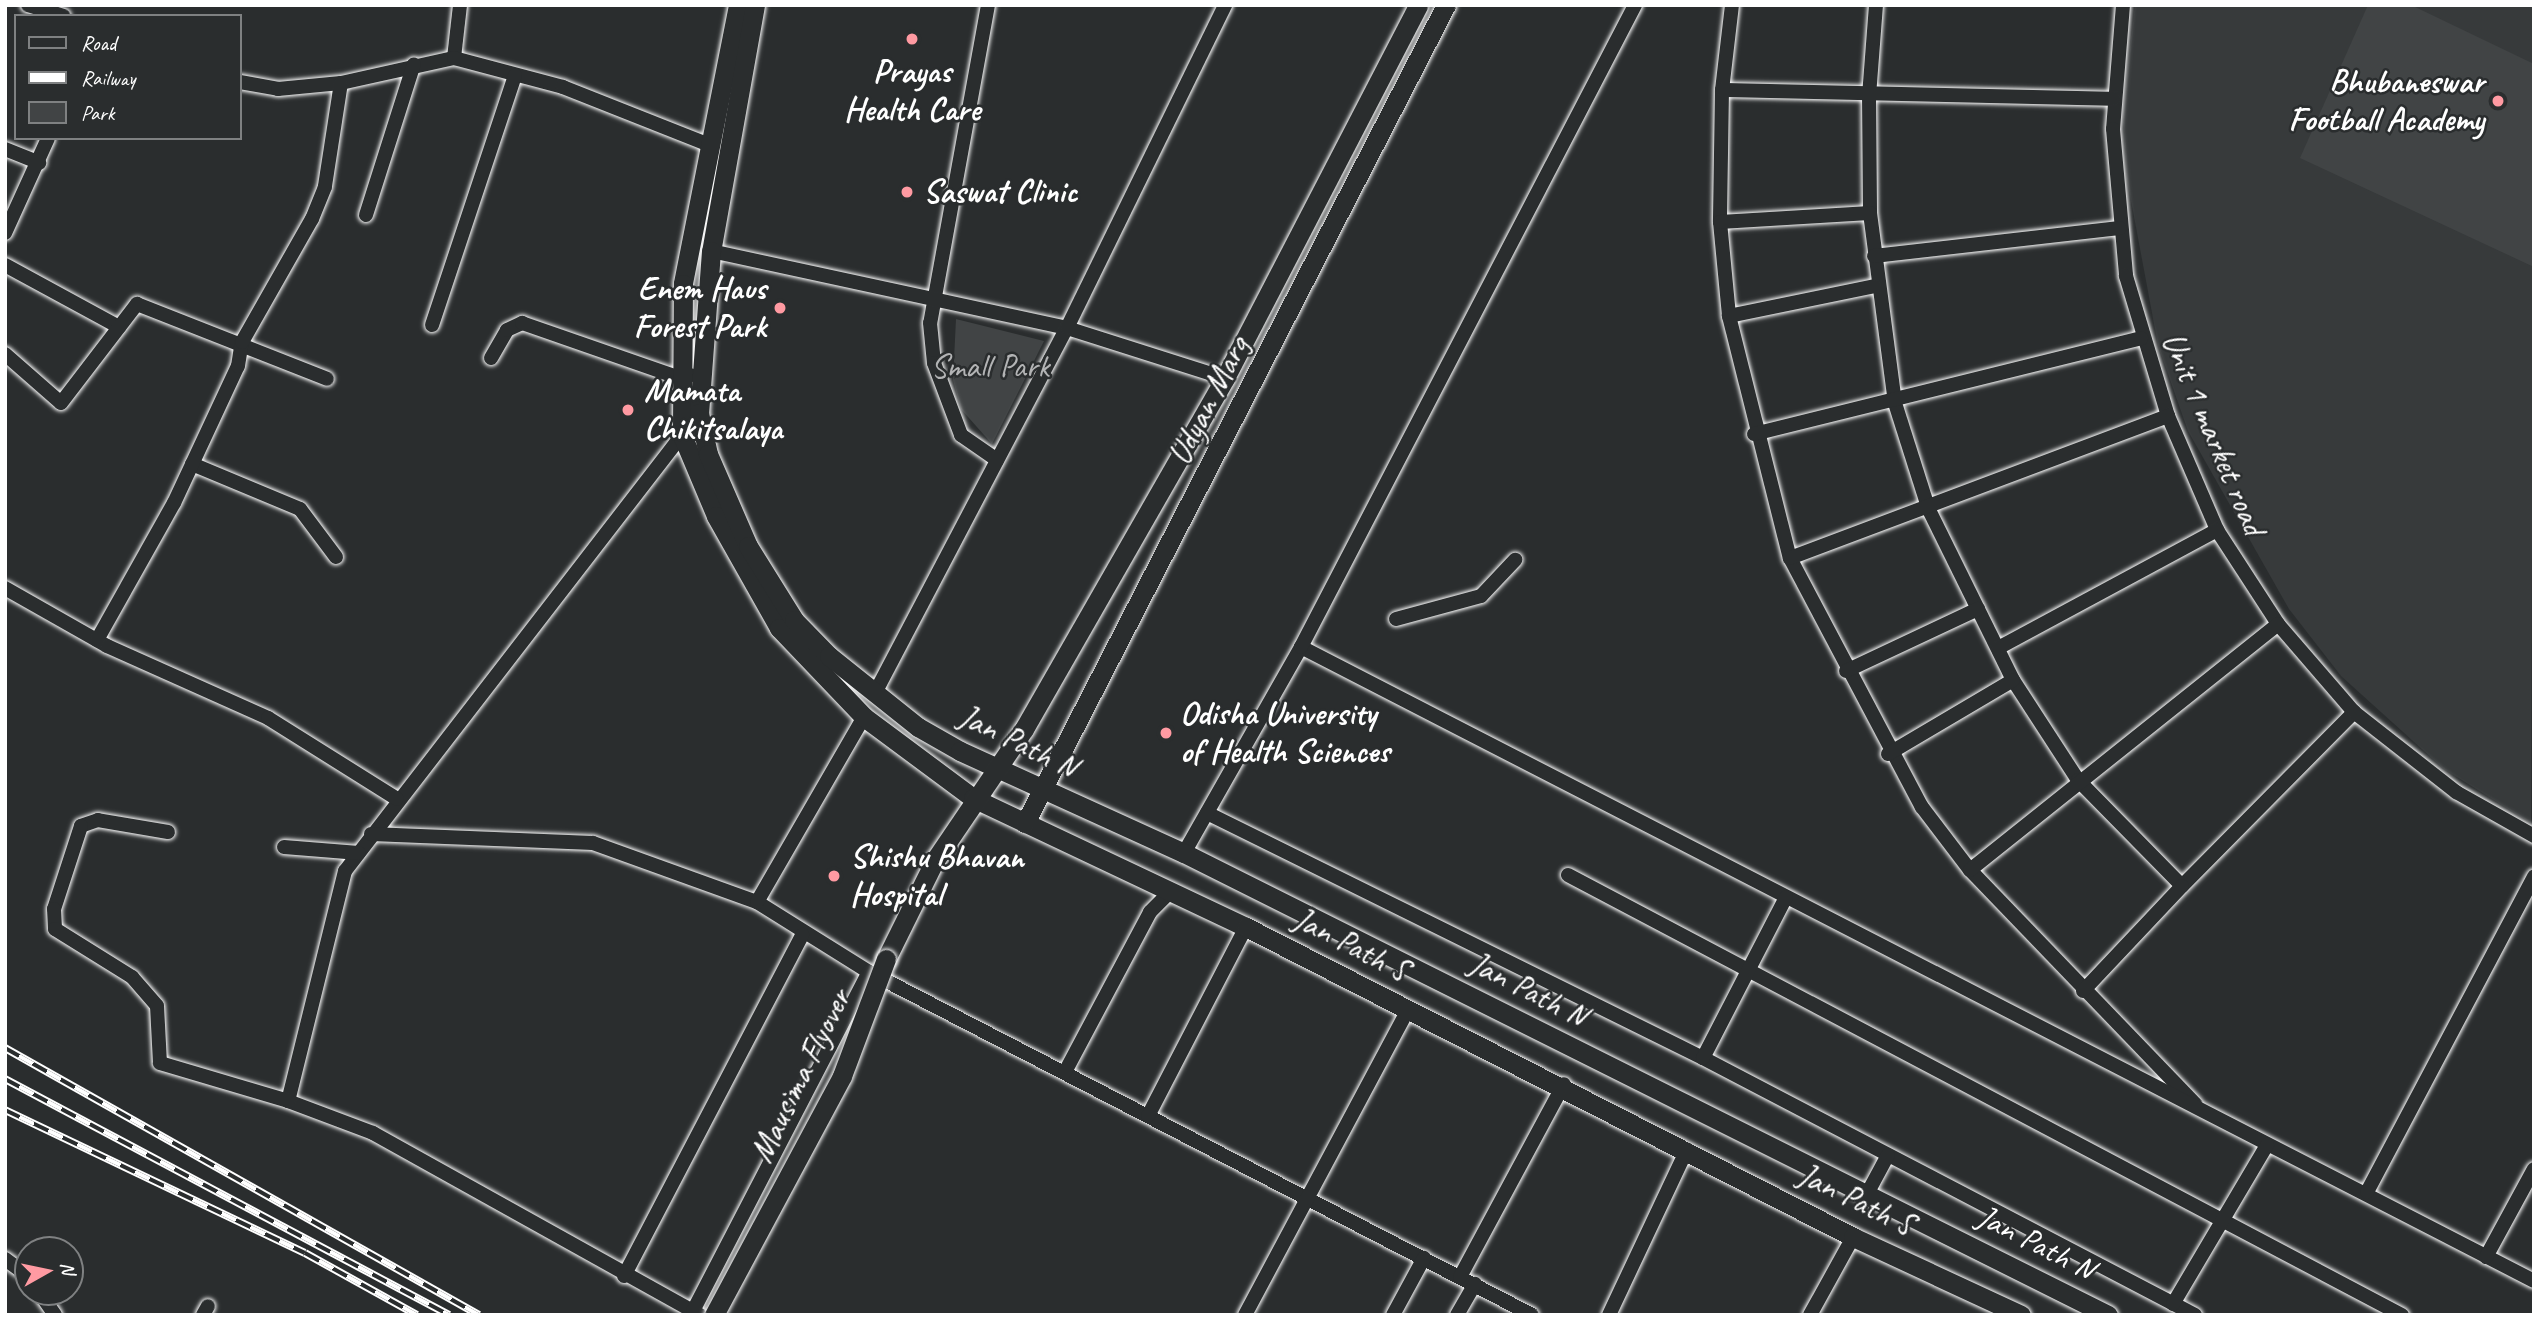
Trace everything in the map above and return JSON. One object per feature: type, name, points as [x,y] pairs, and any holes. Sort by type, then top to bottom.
[{"type":"street","points":[[28,5],[57,14]]},
{"type":"street","points":[[454,58],[460,5]]},
{"type":"street","points":[[689,375],[683,284],[738,5]]},
{"type":"street","points":[[288,1101],[306,1047],[327,924],[359,853],[397,799],[682,435],[689,375],[755,5]]},
{"type":"street","points":[[988,5],[932,301],[934,363],[944,400],[961,435],[997,460]]},
{"type":"street","points":[[875,693],[1067,328],[1225,5]]},
{"type":"street","name":"Udyan Marg","points":[[973,799],[996,768],[1226,378],[1418,5]]},
{"type":"street","name":"Udyan Marg","points":[[1025,823],[1446,5]]},
{"type":"street","points":[[1184,853],[1301,647],[1635,5]]},
{"type":"street","points":[[1732,5],[1722,90],[1720,222],[1729,316],[1754,434],[1790,558],[1888,754],[1970,870],[2083,991],[2204,1113]]},
{"type":"street","points":[[1876,5],[1869,94],[1870,213],[1875,286],[1895,403],[1929,510],[2013,680],[2078,780],[2182,886]]},
{"type":"street","name":"Unit 1 market road","points":[[2123,5],[2114,99],[2119,228],[2141,338],[2168,416],[2217,530],[2278,624],[2354,712],[2456,792],[2534,836]]},
{"type":"street","points":[[242,82],[278,89],[341,83],[414,64],[454,58],[563,87],[712,146]]},
{"type":"street","points":[[366,215],[414,64]]},
{"type":"street","points":[[432,325],[515,75]]},
{"type":"street","points":[[97,640],[192,464],[238,366],[242,342],[326,186],[341,83]]},
{"type":"street","points":[[1722,90],[2114,99]]},
{"type":"street","points":[[5,233],[47,140]]},
{"type":"street","points":[[5,149],[39,163]]},
{"type":"street","points":[[1720,222],[1870,213]]},
{"type":"street","points":[[1874,256],[2119,228]]},
{"type":"street","points":[[711,251],[932,301],[1067,328],[1226,378]]},
{"type":"street","points":[[5,265],[118,327]]},
{"type":"street","points":[[1729,316],[1875,286]]},
{"type":"street","points":[[5,354],[61,403],[137,304],[242,342],[327,379]]},
{"type":"street","points":[[491,358],[507,330],[522,323],[689,375]]},
{"type":"street","points":[[1754,434],[1895,403],[2141,338]]},
{"type":"street","name":"Jan Path N","points":[[689,375],[708,454],[760,568],[794,620],[875,693],[918,727],[1041,791],[1184,853],[2108,1315]]},
{"type":"street","points":[[1790,558],[1929,510],[2168,416]]},
{"type":"street","name":"Jan Path S","points":[[682,435],[716,516],[779,628],[864,717],[917,761],[973,799],[1168,894],[1246,927],[1408,1010],[1564,1084],[1853,1237],[2021,1315]]},
{"type":"street","points":[[192,464],[300,509],[337,557]]},
{"type":"street","points":[[1998,648],[2217,530]]},
{"type":"street","points":[[1396,619],[1480,596],[1515,560]]},
{"type":"street","points":[[5,588],[97,640],[268,719],[397,799]]},
{"type":"street","points":[[1846,671],[1978,609]]},
{"type":"street","points":[[1970,870],[2078,780],[2278,624]]},
{"type":"street","points":[[1301,647],[2204,1113],[2367,1192],[2534,1281]]},
{"type":"street","points":[[1888,754],[2013,680]]},
{"type":"street","points":[[2083,991],[2182,886],[2354,712]]},
{"type":"street","points":[[757,902],[864,717]]},
{"type":"street","name":"Mausima Flyover","points":[[714,1315],[842,1076],[886,959],[935,860],[973,799]]},
{"type":"street","points":[[1207,813],[1703,1058],[2195,1315]]},
{"type":"street","points":[[168,832],[98,820],[81,825],[54,909],[55,929],[132,977],[157,1006],[160,1063],[288,1101],[373,1133],[624,1276],[697,1313],[869,972]]},
{"type":"street","points":[[372,834],[593,843],[757,902],[802,935],[869,972],[1311,1197],[1528,1314]]},
{"type":"street","points":[[284,847],[359,853]]},
{"type":"street","points":[[1567,875],[2224,1224],[2402,1315]]},
{"type":"street","points":[[2367,1192],[2534,876]]},
{"type":"street","points":[[1065,1072],[1150,912],[1168,894]]},
{"type":"street","points":[[1703,1058],[1786,897]]},
{"type":"street","points":[[1148,1116],[1246,927]]},
{"type":"street","points":[[624,1276],[802,935]]},
{"type":"street","points":[[1245,1315],[1311,1197],[1408,1010]]},
{"type":"street","points":[[1460,1277],[1564,1084]]},
{"type":"street","points":[[2173,1304],[2224,1224],[2267,1145]]},
{"type":"street","points":[[1609,1315],[1686,1149]]},
{"type":"street","points":[[1867,1194],[1888,1155]]},
{"type":"street","points":[[2486,1257],[2534,1169]]},
{"type":"street","points":[[1810,1315],[1853,1237]]},
{"type":"street","points":[[1393,1315],[1424,1258]]},
{"type":"street","points":[[1457,1315],[1475,1284]]},
{"type":"shaded area","points":[[2135,5],[2534,5],[2531,823],[2444,769],[2341,676],[2289,609],[2188,431],[2158,345],[2127,179],[2123,111]]},
{"type":"green space","points":[[2368,5],[2411,5],[2534,64],[2534,267],[2300,158]]},
{"type":"green space","name":"Small Park","points":[[956,319],[1044,341],[992,444],[961,409],[953,380]]},
{"type":"railway","points":[[5,1048],[479,1315]]},
{"type":"railway","points":[[5,1079],[449,1315]]},
{"type":"railway","points":[[5,1110],[305,1253],[417,1315]]},
{"type":"place","name":"Prayas Health Care","points":[[912,39]]},
{"type":"place","name":"Bhubaneswar Football Academy","points":[[2498,101]]},
{"type":"place","name":"Saswat Clinic","points":[[907,192]]},
{"type":"place","name":"Enem Haus Forest Park","points":[[780,308]]},
{"type":"place","name":"Mamata Chikitsalaya","points":[[628,410]]},
{"type":"place","name":"Odisha University of Health Sciences","points":[[1166,733]]},
{"type":"place","name":"Shishu Bhavan Hospital","points":[[834,876]]}]
